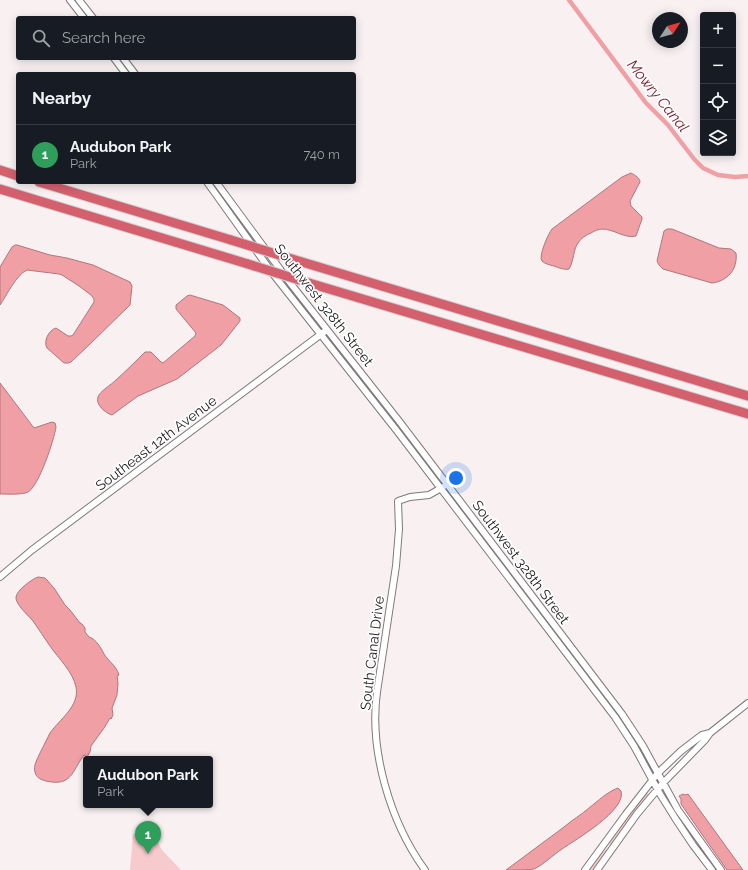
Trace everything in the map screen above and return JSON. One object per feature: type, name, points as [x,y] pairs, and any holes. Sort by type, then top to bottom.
[{"type":"highway","points":[[0,170],[16,175]]},
{"type":"highway","points":[[46,184],[748,396]]},
{"type":"highway","points":[[0,189],[748,414]]},
{"type":"street","points":[[70,0],[82,16]]},
{"type":"street","points":[[79,0],[91,16]]},
{"type":"street","points":[[116,60],[124,72]]},
{"type":"street","points":[[124,60],[134,72]]},
{"type":"street","name":"Southwest 328th Street","points":[[208,184],[257,252],[441,488],[615,717],[634,746],[684,831],[712,870]]},
{"type":"street","name":"Southwest 328th Street","points":[[217,184],[280,269],[394,415],[622,714],[643,746],[687,823],[721,870]]},
{"type":"street","name":"Southeast 12th Avenue","points":[[0,577],[32,550],[327,330]]},
{"type":"street","points":[[441,488],[447,484]]},
{"type":"street","name":"South Canal Drive","points":[[425,870],[410,848],[388,797],[383,778],[376,724],[376,697],[396,566],[399,529],[398,501],[410,497],[431,494],[441,488]]},
{"type":"street","points":[[596,870],[637,814],[663,783],[710,733],[748,703]]},
{"type":"street","points":[[585,870],[658,773],[678,754],[702,735],[710,733]]},
{"type":"street","points":[[670,762],[676,770]]},
{"type":"street","points":[[601,849],[608,846],[614,847]]},
{"type":"shaded area","points":[[631,173],[640,181],[630,201],[631,206],[642,217],[636,236],[632,237],[606,229],[599,229],[585,236],[579,241],[569,269],[546,264],[542,261],[542,250],[552,229],[622,177]]},
{"type":"shaded area","points":[[244,225],[314,318],[316,323],[246,233]]},
{"type":"shaded area","points":[[667,229],[672,229],[719,248],[731,249],[736,253],[736,259],[735,265],[730,274],[722,280],[712,283],[663,269],[657,261],[664,231]]},
{"type":"shaded area","points":[[15,245],[93,265],[130,282],[132,286],[130,305],[71,362],[64,363],[47,348],[47,336],[53,329],[56,328],[68,336],[73,335],[94,302],[94,299],[79,286],[62,275],[27,270],[15,281],[0,305],[0,267],[12,247]]},
{"type":"shaded area","points":[[190,295],[223,305],[240,318],[240,321],[221,345],[177,379],[138,396],[112,415],[106,412],[99,405],[97,400],[99,395],[145,352],[151,352],[163,363],[195,336],[196,333],[176,309],[176,305]]},
{"type":"shaded area","points":[[0,383],[34,428],[52,422],[55,423],[56,427],[49,452],[37,481],[28,492],[25,493],[0,494]]},
{"type":"shaded area","points":[[372,392],[433,470],[435,476],[371,393]]},
{"type":"shaded area","points":[[509,571],[558,634],[557,635],[553,632]]},
{"type":"shaded area","points":[[38,577],[45,578],[54,588],[65,605],[85,628],[85,632],[89,637],[98,644],[119,675],[117,676],[117,695],[112,708],[113,715],[111,719],[110,718],[91,746],[88,756],[84,755],[74,772],[66,780],[61,782],[46,781],[41,779],[36,774],[34,768],[50,733],[72,706],[75,700],[76,687],[69,671],[16,600],[17,594],[32,580]]},
{"type":"shaded area","points":[[618,788],[621,791],[621,799],[616,807],[599,824],[534,869],[506,870],[603,797]]},
{"type":"shaded area","points":[[646,793],[648,794],[648,797],[612,845],[608,844],[641,798]]},
{"type":"shaded area","points":[[688,794],[743,870],[727,870],[681,804],[681,799],[679,796]]},
{"type":"shaded area","points":[[133,834],[153,834],[162,850],[181,870],[130,870]]},
{"type":"shaded area","points":[[609,848],[593,870],[589,870],[602,852]]},
{"type":"waterway","name":"Mowry Canal","points":[[569,0],[646,103],[668,125],[694,159],[703,168],[718,175],[735,177],[748,176]]},
{"type":"place","name":"Audubon Park","points":[[148,854]]}]
